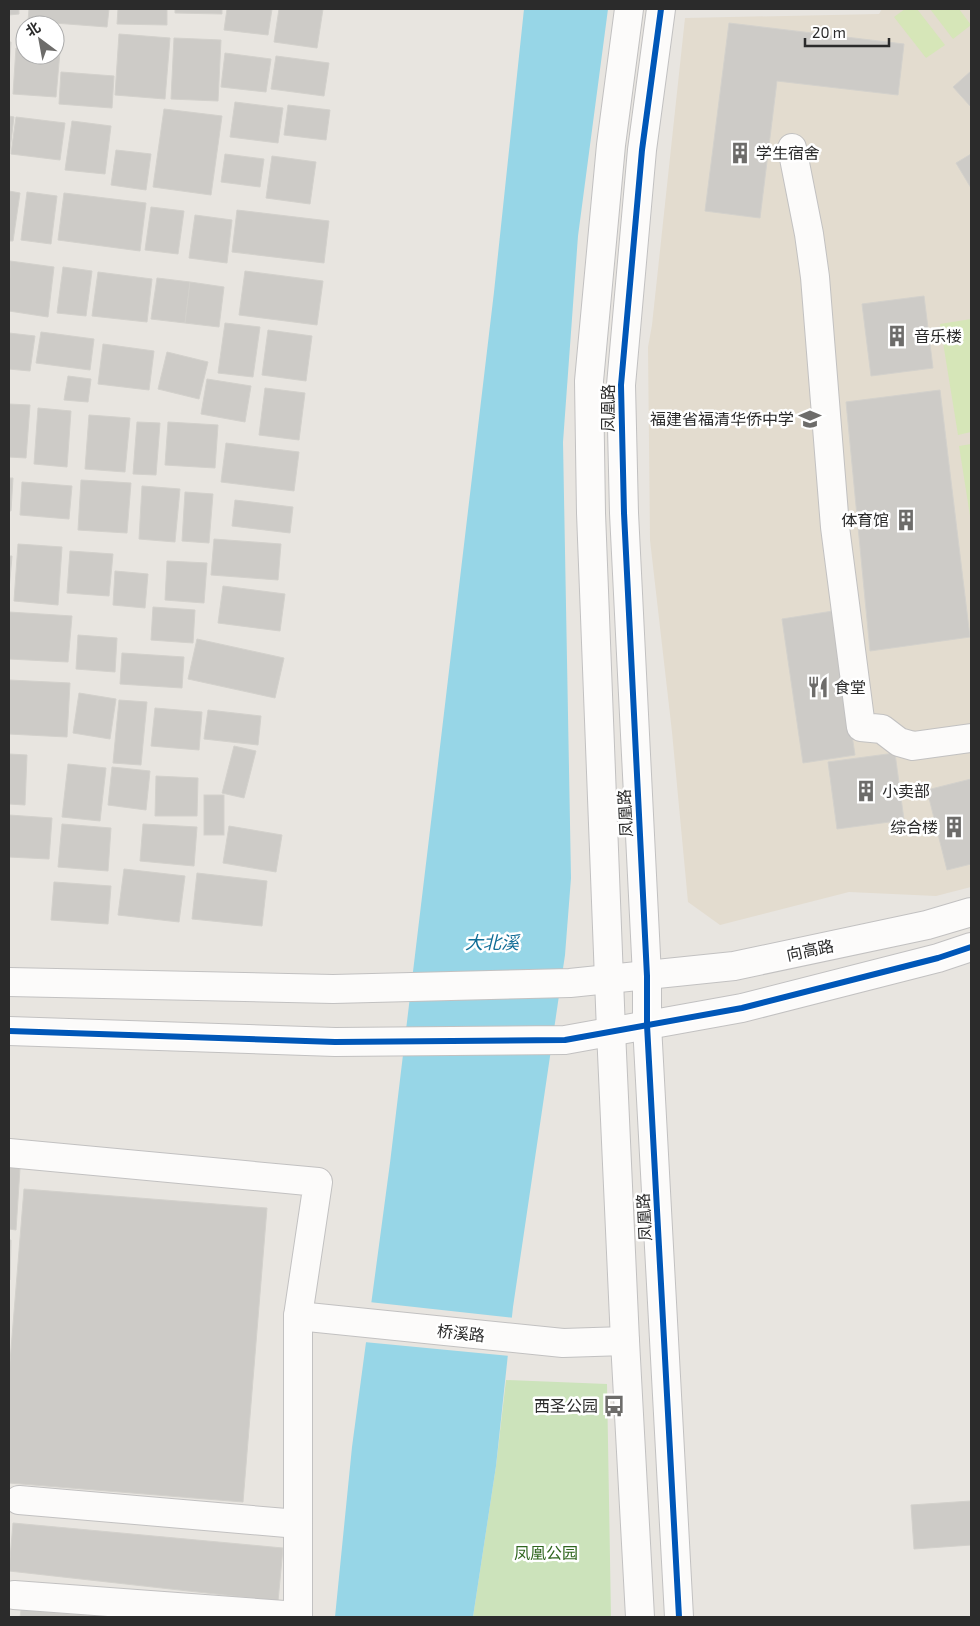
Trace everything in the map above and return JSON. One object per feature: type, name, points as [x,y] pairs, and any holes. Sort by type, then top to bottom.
[{"type":"street","name":"凤凰路","points":[[629,9],[611,145],[589,381],[591,513],[611,1031],[640,1617]]},
{"type":"street","name":"凤凰路","points":[[661,9],[642,150],[621,385],[624,513],[648,1025],[679,1617]]},
{"type":"street","points":[[792,148],[809,234],[815,277],[835,527],[860,727],[882,729],[899,742],[913,746],[971,738]]},
{"type":"street","name":"向高路","points":[[10,982],[333,990],[570,983],[734,966],[927,925],[971,912]]},
{"type":"street","points":[[9,1031],[335,1042],[565,1040],[742,1008],[938,958],[971,947]]},
{"type":"street","points":[[9,1153],[318,1182],[306,1317],[298,1524],[298,1616],[14,1595]]},
{"type":"street","name":"桥溪路","points":[[306,1317],[563,1343],[625,1341]]},
{"type":"street","points":[[19,1500],[298,1524]]},
{"type":"shaded area","name":"福建省福清华侨中学","points":[[882,9],[971,9],[971,887],[936,896],[849,892],[720,925],[688,902],[672,732],[650,540],[648,347],[652,325],[685,18],[879,14]]},
{"type":"green space","points":[[905,9],[917,9],[945,45],[926,58],[894,17]]},
{"type":"green space","points":[[930,9],[959,9],[971,25],[953,39]]},
{"type":"green space","points":[[971,319],[971,432],[958,435],[940,324]]},
{"type":"green space","points":[[971,444],[971,522],[959,446]]},
{"type":"green space","name":"凤凰公园","points":[[506,1380],[607,1384],[611,1617],[473,1617],[496,1466]]},
{"type":"water","name":"大北溪","points":[[524,9],[608,9],[578,236],[563,442],[571,878],[565,955],[513,1307],[496,1466],[473,1617],[335,1617],[352,1447],[390,1163],[494,292]]},
{"type":"pier","points":[[369,1302],[515,1318],[511,1356],[364,1342]]},
{"type":"building","points":[[9,9],[19,9],[19,14],[9,15]]},
{"type":"building","points":[[29,9],[109,9],[107,27],[65,24],[65,15],[28,15]]},
{"type":"building","points":[[118,9],[167,9],[167,25],[117,24]]},
{"type":"building","points":[[175,9],[222,9],[222,14],[175,13]]},
{"type":"building","points":[[227,9],[272,9],[268,35],[224,30]]},
{"type":"building","points":[[279,9],[323,9],[317,48],[274,42]]},
{"type":"building","name":"学生宿舍","points":[[729,23],[904,44],[898,95],[777,81],[760,218],[705,211]]},
{"type":"building","points":[[119,34],[170,38],[165,99],[115,95]]},
{"type":"building","points":[[174,38],[221,40],[218,101],[171,99]]},
{"type":"building","points":[[9,42],[11,42],[9,70]]},
{"type":"building","points":[[225,53],[271,59],[266,92],[221,87]]},
{"type":"building","points":[[276,56],[329,63],[324,96],[271,89]]},
{"type":"building","points":[[15,63],[15,65],[59,65],[56,97],[13,94]]},
{"type":"building","points":[[971,71],[971,107],[953,87]]},
{"type":"building","points":[[61,72],[114,76],[112,108],[59,104]]},
{"type":"building","points":[[235,102],[283,108],[278,143],[230,137]]},
{"type":"building","points":[[288,105],[330,110],[326,140],[284,135]]},
{"type":"building","points":[[164,109],[222,116],[211,195],[153,187]]},
{"type":"building","points":[[9,116],[14,117],[9,158]]},
{"type":"building","points":[[16,117],[65,123],[60,160],[11,154]]},
{"type":"building","points":[[72,121],[111,126],[105,174],[65,170]]},
{"type":"building","points":[[116,150],[151,154],[146,190],[111,185]]},
{"type":"building","points":[[225,154],[264,159],[260,187],[221,182]]},
{"type":"building","points":[[971,154],[971,188],[956,163]]},
{"type":"building","points":[[272,156],[316,162],[310,204],[266,198]]},
{"type":"building","points":[[9,191],[20,193],[13,241],[9,241]]},
{"type":"building","points":[[27,192],[57,196],[51,244],[21,240]]},
{"type":"building","points":[[64,193],[146,203],[140,251],[58,240]]},
{"type":"building","points":[[151,207],[184,211],[178,254],[145,250]]},
{"type":"building","points":[[237,210],[329,221],[324,263],[232,252]]},
{"type":"building","points":[[195,215],[232,220],[227,263],[189,258]]},
{"type":"building","points":[[10,261],[54,267],[48,317],[9,311]]},
{"type":"building","points":[[63,267],[92,271],[86,316],[57,313]]},
{"type":"building","points":[[245,271],[323,281],[317,325],[239,315]]},
{"type":"building","points":[[98,272],[152,279],[147,322],[92,316]]},
{"type":"building","points":[[157,278],[190,282],[185,323],[151,319]]},
{"type":"building","points":[[190,282],[224,287],[219,327],[185,323]]},
{"type":"building","name":"音乐楼","points":[[924,296],[933,368],[871,376],[862,304]]},
{"type":"building","points":[[225,323],[260,327],[253,377],[218,373]]},
{"type":"building","points":[[268,330],[312,336],[306,381],[262,375]]},
{"type":"building","points":[[41,332],[94,339],[90,370],[36,363]]},
{"type":"building","points":[[9,333],[35,336],[30,371],[9,369]]},
{"type":"building","points":[[103,344],[154,351],[149,390],[98,384]]},
{"type":"building","points":[[167,352],[208,362],[199,399],[158,389]]},
{"type":"building","points":[[68,376],[91,379],[88,402],[64,400]]},
{"type":"building","points":[[207,379],[251,386],[245,422],[201,414]]},
{"type":"building","points":[[265,388],[305,393],[299,440],[259,435]]},
{"type":"building","name":"体育馆","points":[[940,390],[970,637],[870,651],[846,402]]},
{"type":"building","points":[[9,404],[30,405],[26,458],[9,457]]},
{"type":"building","points":[[38,408],[71,411],[67,467],[34,464]]},
{"type":"building","points":[[89,415],[130,418],[125,472],[85,469]]},
{"type":"building","points":[[137,422],[160,423],[156,475],[133,474]]},
{"type":"building","points":[[168,422],[218,425],[215,468],[165,465]]},
{"type":"building","points":[[226,443],[299,452],[294,491],[221,482]]},
{"type":"building","points":[[9,478],[13,478],[11,511],[9,511]]},
{"type":"building","points":[[81,480],[131,483],[127,533],[78,530]]},
{"type":"building","points":[[22,482],[72,486],[69,519],[20,515]]},
{"type":"building","points":[[142,486],[180,489],[175,542],[139,539]]},
{"type":"building","points":[[185,492],[213,494],[209,543],[182,541]]},
{"type":"building","points":[[235,500],[293,507],[290,533],[232,526]]},
{"type":"building","points":[[214,539],[281,544],[278,580],[211,575]]},
{"type":"building","points":[[18,544],[62,547],[58,605],[14,601]]},
{"type":"building","points":[[70,551],[113,554],[109,596],[67,593]]},
{"type":"building","points":[[9,556],[12,556],[9,590]]},
{"type":"building","points":[[167,561],[207,563],[204,603],[165,600]]},
{"type":"building","points":[[115,571],[148,574],[145,608],[113,605]]},
{"type":"building","points":[[223,586],[285,594],[280,631],[218,623]]},
{"type":"building","points":[[153,607],[195,610],[193,643],[151,640]]},
{"type":"building","name":"食堂","points":[[833,611],[855,755],[803,763],[782,619]]},
{"type":"building","points":[[9,612],[72,616],[68,662],[9,659]]},
{"type":"building","points":[[78,635],[117,638],[115,672],[76,669]]},
{"type":"building","points":[[197,639],[284,658],[275,698],[188,679]]},
{"type":"building","points":[[122,653],[184,657],[182,688],[120,684]]},
{"type":"building","points":[[9,680],[70,683],[67,737],[9,734]]},
{"type":"building","points":[[79,693],[116,699],[110,739],[73,733]]},
{"type":"building","points":[[119,700],[147,702],[141,765],[113,763]]},
{"type":"building","points":[[155,708],[202,712],[199,750],[151,746]]},
{"type":"building","points":[[208,710],[261,716],[258,745],[204,739]]},
{"type":"building","points":[[234,746],[256,751],[244,798],[222,793]]},
{"type":"building","name":"小卖部","points":[[895,753],[904,820],[837,829],[828,762]]},
{"type":"building","points":[[9,754],[27,755],[25,805],[9,804]]},
{"type":"building","points":[[68,764],[106,768],[100,821],[62,817]]},
{"type":"building","points":[[112,767],[150,771],[146,810],[108,805]]},
{"type":"building","points":[[156,776],[198,778],[197,816],[155,816]]},
{"type":"building","name":"综合楼","points":[[971,779],[971,864],[947,870],[927,790]]},
{"type":"building","points":[[204,795],[224,795],[224,835],[204,835]]},
{"type":"building","points":[[9,815],[52,818],[49,859],[9,857]]},
{"type":"building","points":[[62,824],[111,828],[108,871],[58,867]]},
{"type":"building","points":[[143,824],[197,827],[194,866],[140,861]]},
{"type":"building","points":[[229,826],[282,835],[276,872],[223,863]]},
{"type":"building","points":[[124,869],[185,876],[179,922],[118,915]]},
{"type":"building","points":[[197,873],[267,881],[262,926],[192,919]]},
{"type":"building","points":[[54,882],[111,886],[108,924],[51,920]]},
{"type":"building","points":[[9,1167],[20,1168],[16,1230],[9,1229]]},
{"type":"building","points":[[24,1189],[267,1208],[243,1502],[9,1483],[9,1374]]},
{"type":"building","points":[[9,1240],[11,1240],[10,1280],[9,1280]]},
{"type":"building","points":[[971,1501],[971,1545],[914,1549],[911,1505]]},
{"type":"building","points":[[13,1523],[283,1548],[278,1601],[9,1571]]},
{"type":"building","points":[[21,1610],[109,1617],[20,1617]]},
{"type":"cycle path","points":[[661,9],[642,150],[621,385],[624,513],[647,976],[647,1025],[679,1617]]},
{"type":"cycle path","points":[[9,1031],[335,1042],[565,1040],[742,1008],[938,958],[971,947]]},
{"type":"place","name":"学生宿舍","points":[[740,153]]},
{"type":"place","name":"音乐楼","points":[[897,336]]},
{"type":"place","name":"福建省福清华侨中学","points":[[810,419]]},
{"type":"place","name":"体育馆","points":[[906,520]]},
{"type":"place","name":"食堂","points":[[818,687]]},
{"type":"place","name":"小卖部","points":[[866,791]]},
{"type":"place","name":"综合楼","points":[[954,827]]},
{"type":"place","name":"西圣公园","points":[[614,1406]]}]
